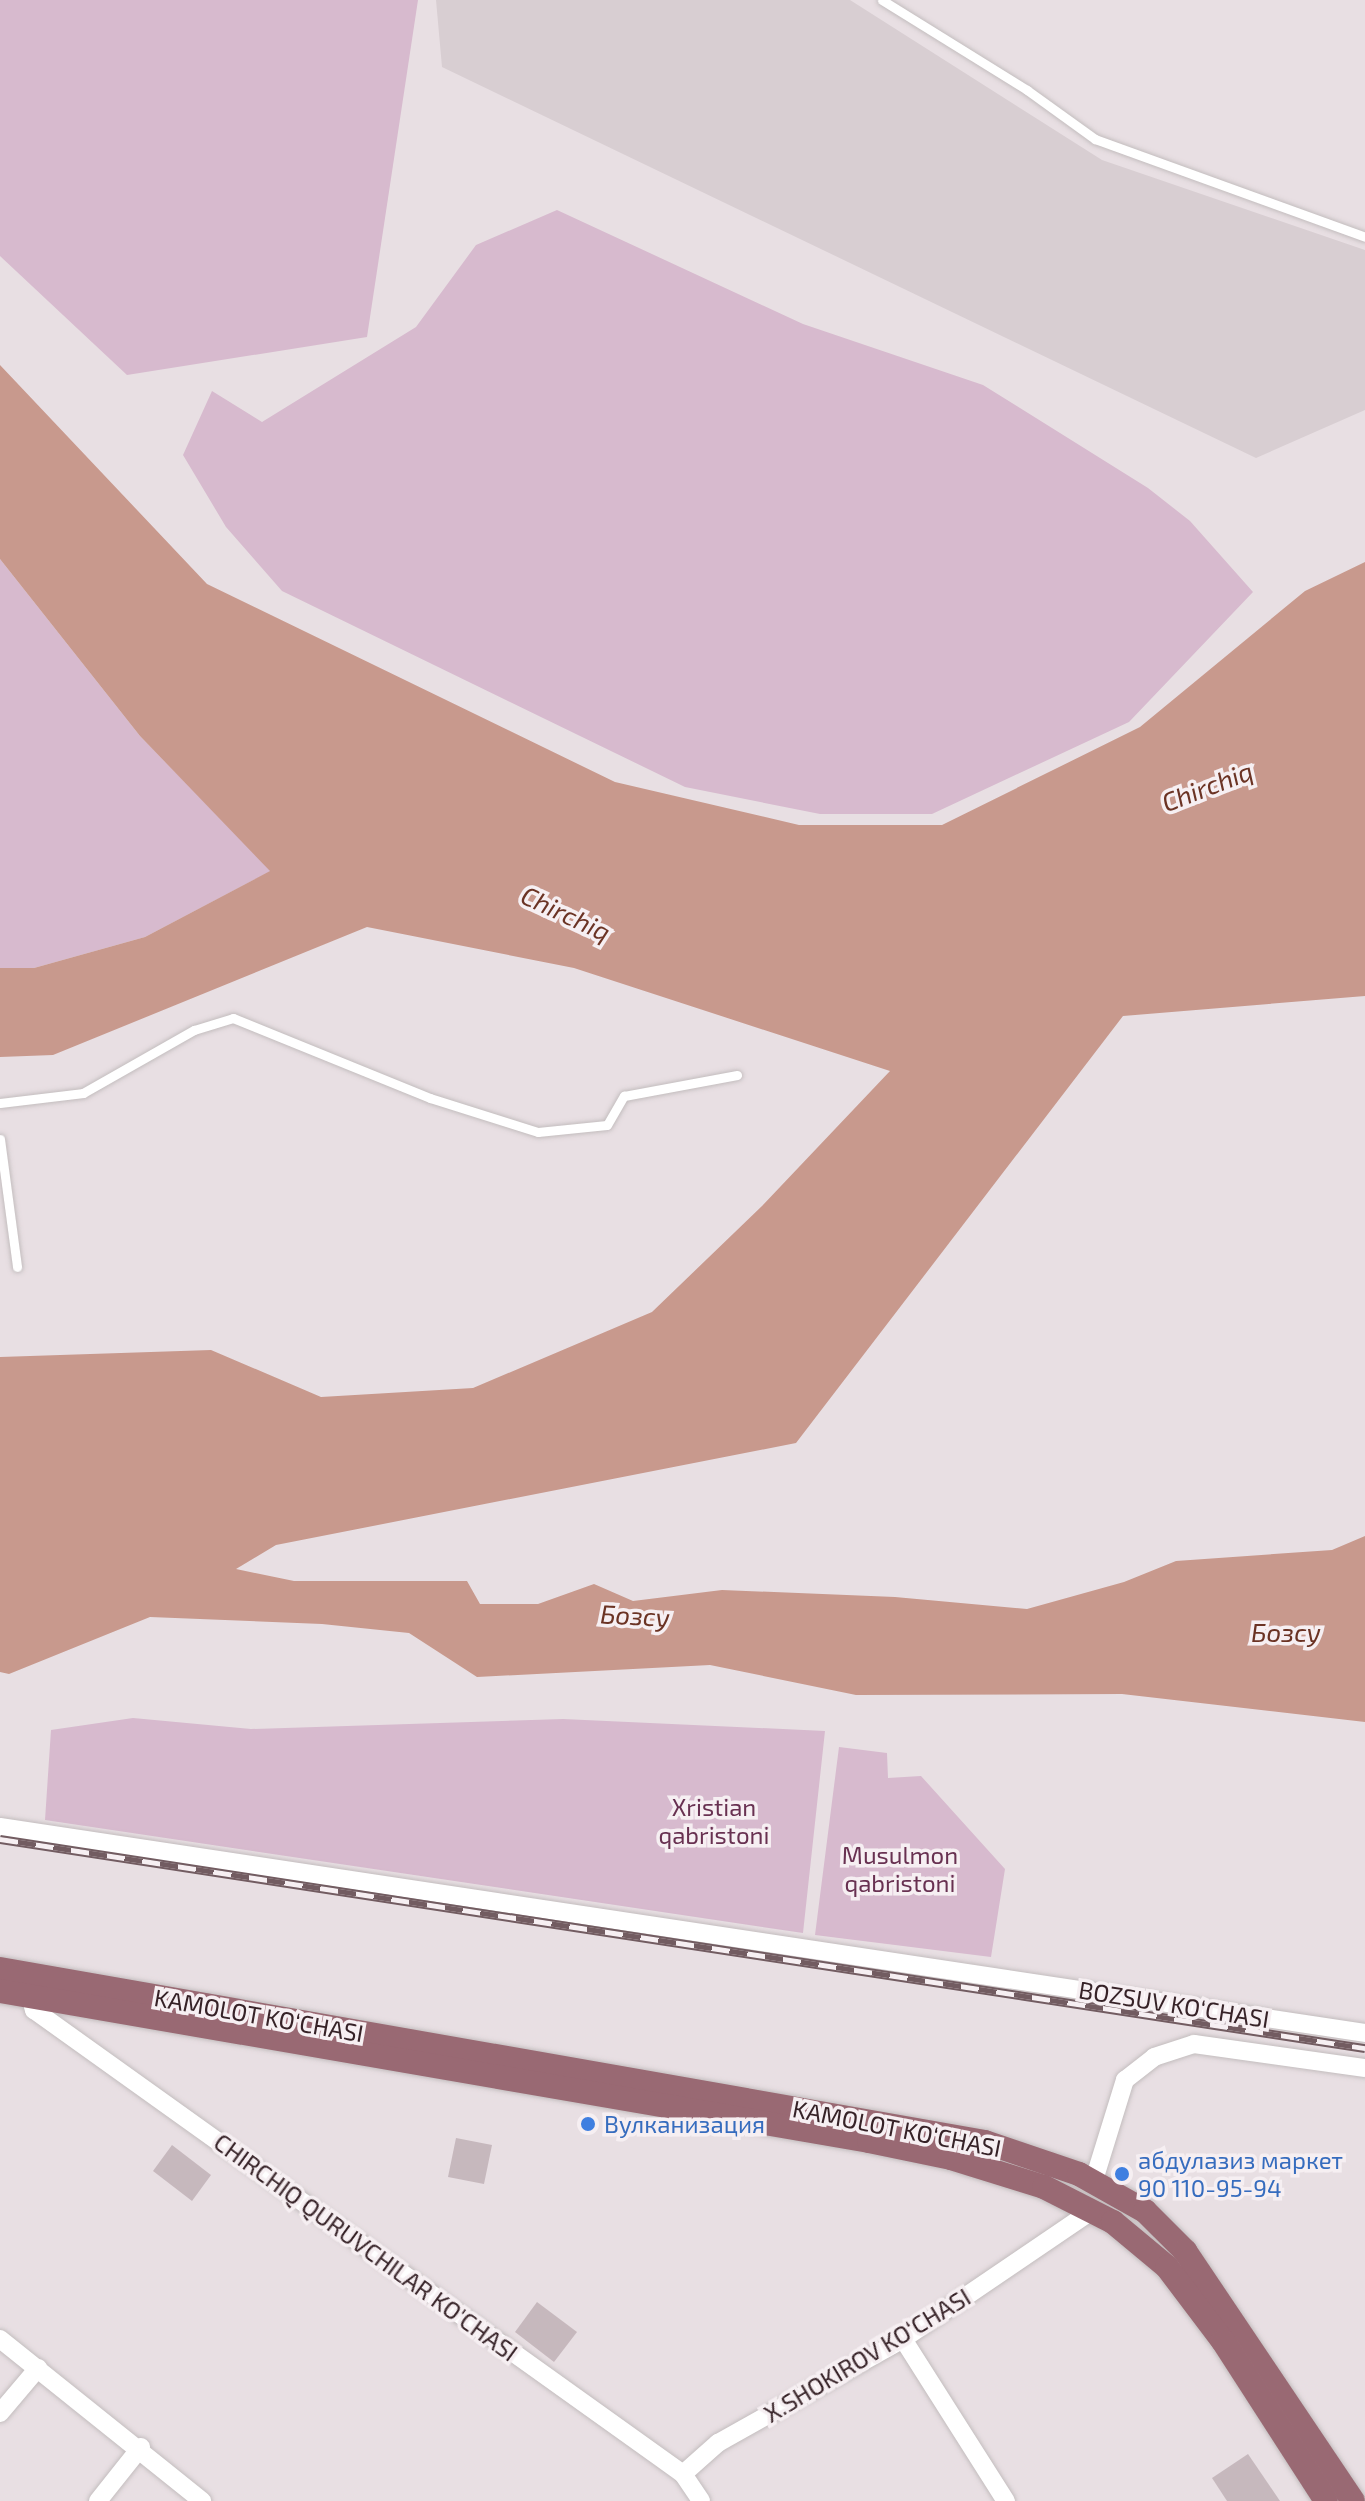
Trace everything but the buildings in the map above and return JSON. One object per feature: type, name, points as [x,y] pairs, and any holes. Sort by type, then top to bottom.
[{"type":"main road","name":"KAMOLOT KO‘CHASI","points":[[0,1969],[985,2142],[1094,2180],[1145,2211],[1185,2251],[1353,2501]]},
{"type":"main road","points":[[0,1991],[951,2158],[1044,2187],[1093,2210],[1151,2250],[1197,2303],[1326,2501]]},
{"type":"street","name":"BOZSUV KO‘CHASI","points":[[0,1827],[1365,2033]]},
{"type":"street","name":"CHIRCHIQ QURUVCHILAR KO'CHASI","points":[[30,1996],[34,2010],[683,2474],[701,2501]]},
{"type":"street","points":[[1094,2180],[1125,2080],[1154,2057],[1194,2044],[1365,2068]]},
{"type":"street","name":"X.SHOKIROV KO‘CHASI","points":[[683,2474],[718,2443],[903,2339],[1093,2210]]},
{"type":"street","points":[[0,2339],[141,2447],[202,2501]]},
{"type":"street","points":[[903,2339],[1006,2501]]},
{"type":"street","points":[[0,2413],[38,2368]]},
{"type":"street","points":[[98,2501],[141,2447]]},
{"type":"lane","points":[[882,0],[1027,90],[1095,139],[1365,237]]},
{"type":"lane","points":[[0,1103],[83,1093],[194,1030],[233,1018],[430,1098],[538,1132],[607,1125],[624,1096],[737,1075]]},
{"type":"lane","points":[[0,1139],[17,1267]]},
{"type":"shaded area","points":[[436,0],[850,0],[1102,160],[1365,250],[1365,410],[1256,458],[442,67]]},
{"type":"green space","points":[[0,0],[418,0],[367,337],[127,375],[0,256]]},
{"type":"green space","points":[[557,210],[803,324],[983,385],[1148,488],[1190,521],[1253,592],[1129,722],[932,814],[820,814],[685,787],[282,591],[226,527],[183,455],[212,391],[262,422],[416,327],[476,245]]},
{"type":"green space","points":[[0,559],[140,736],[271,871],[145,937],[34,968],[0,968]]},
{"type":"green space","name":"Xristian qabristoni","points":[[133,1718],[251,1729],[563,1719],[825,1731],[803,1933],[45,1820],[51,1730]]},
{"type":"green space","name":"Musulmon qabristoni","points":[[839,1747],[887,1753],[888,1778],[921,1776],[1005,1869],[991,1957],[815,1935]]},
{"type":"water","points":[[0,365],[207,584],[615,782],[799,825],[942,825],[1140,727],[1305,591],[1365,562],[1365,996],[1123,1016],[796,1443],[276,1545],[236,1569],[294,1581],[467,1581],[480,1604],[538,1604],[594,1584],[633,1601],[722,1590],[895,1597],[1027,1609],[1124,1582],[1176,1561],[1332,1550],[1365,1536],[1365,1722],[1122,1694],[856,1695],[710,1665],[477,1677],[409,1633],[322,1624],[150,1617],[9,1674],[0,1672],[0,1357],[211,1350],[321,1397],[473,1388],[652,1312],[762,1206],[890,1071],[574,968],[367,927],[53,1055],[0,1057],[0,968],[34,968],[145,937],[270,871],[140,736],[0,559]]},
{"type":"railway","points":[[0,1839],[1365,2048]]},
{"type":"place","name":"Вулканизация","points":[[588,2124]]},
{"type":"place","name":"абдулазиз маркет 90 110-95-94","points":[[1122,2174]]},
{"type":"water label","name":"Chirchiq","points":[[1207,786]]},
{"type":"water label","name":"Chirchiq","points":[[566,913]]},
{"type":"water label","name":"Бозсу","points":[[635,1615]]},
{"type":"water label","name":"Бозсу","points":[[1286,1632]]}]
